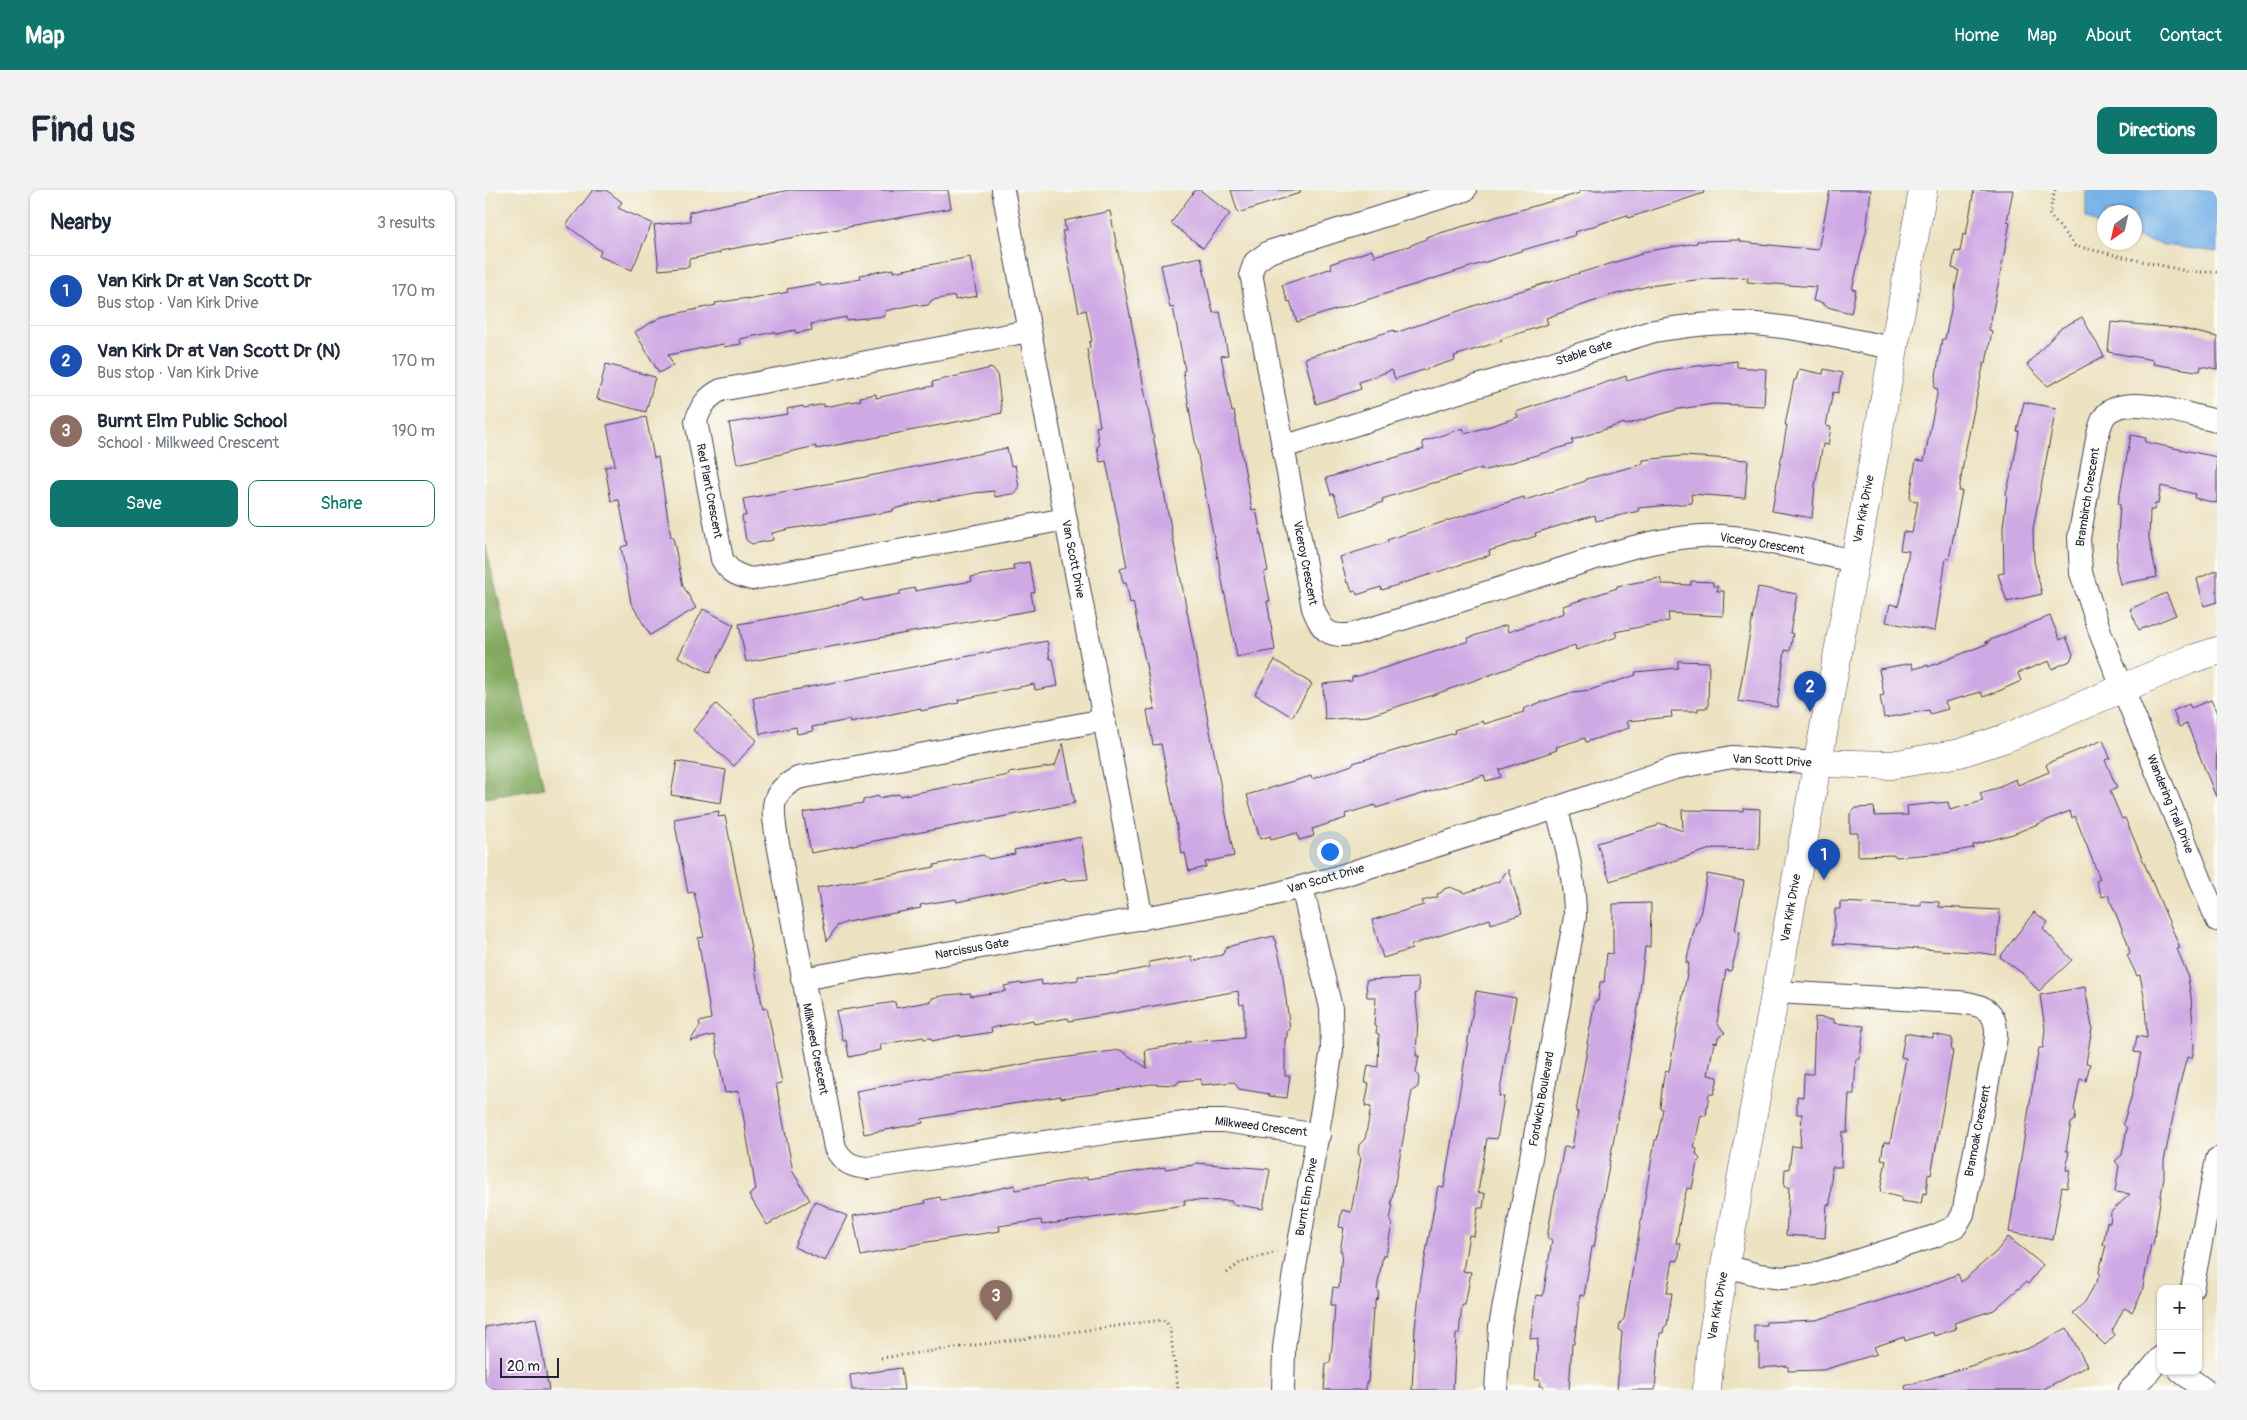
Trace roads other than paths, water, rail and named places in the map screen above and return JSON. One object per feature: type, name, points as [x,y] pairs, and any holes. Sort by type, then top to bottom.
[{"type":"street","name":"Van Scott Drive","points":[[1003,190],[1142,919],[1302,887],[1556,808],[1675,768],[1733,757],[1818,763],[1891,765],[1960,753],[2006,738],[2189,660],[2217,651]]},
{"type":"street","name":"Viceroy Crescent","points":[[1465,190],[1269,252],[1255,262],[1251,273],[1252,289],[1313,608],[1324,630],[1339,636],[1353,634],[1613,551],[1672,539],[1701,536],[1741,539],[1786,546],[1854,561]]},
{"type":"street","name":"Van Kirk Drive","points":[[1707,1390],[1710,1355],[1794,886],[1923,190]]},
{"type":"street","name":"Stable Gate","points":[[1283,447],[1654,331],[1685,326],[1733,323],[1778,328],[1895,348]]},
{"type":"street","name":"Red Plant Crescent","points":[[1029,331],[751,384],[714,393],[701,407],[696,421],[706,476],[722,559],[734,574],[752,579],[1065,519]]},
{"type":"street","name":"Brambirch Crescent","points":[[2123,688],[2085,590],[2079,556],[2079,538],[2097,434],[2109,411],[2123,405],[2144,406],[2217,421]]},
{"type":"street","name":"Wandering Trail Drive","points":[[2123,688],[2211,887],[2217,920]]},
{"type":"street","name":"Milkweed Crescent","points":[[1104,720],[798,778],[788,783],[775,796],[773,818],[835,1148],[841,1158],[855,1168],[868,1168],[1200,1121],[1224,1120],[1319,1135]]},
{"type":"street","name":"Fordwich Boulevard","points":[[1495,1390],[1500,1327],[1575,917],[1574,888],[1567,844],[1556,808]]},
{"type":"street","name":"Burnt Elm Drive","points":[[1283,1390],[1284,1348],[1291,1296],[1330,1070],[1332,1027],[1327,991],[1302,887]]},
{"type":"street","name":"Narcissus Gate","points":[[802,979],[1142,919]]},
{"type":"street","name":"Bramoak Crescent","points":[[1726,1266],[1759,1275],[1782,1278],[1798,1277],[1841,1267],[1935,1236],[1956,1226],[1963,1214],[1993,1054],[1997,1030],[1994,1018],[1981,1006],[1963,1003],[1776,992]]},
{"type":"street","points":[[2193,1285],[2211,1234],[2217,1159]]},
{"type":"street","points":[[2130,1390],[2157,1362]]},
{"type":"street","points":[[2185,1375],[2205,1390]]},
{"type":"water","points":[[2086,190],[2217,190],[2217,252],[2164,245],[2142,239],[2142,205],[2097,205],[2097,224],[2086,217]]},
{"type":"place","name":"Van Kirk Dr at Van Scott Dr (N)","points":[[1810,712]]},
{"type":"place","name":"Van Kirk Dr at Van Scott Dr","points":[[1824,880]]},
{"type":"place","name":"Burnt Elm Public School","points":[[996,1321]]}]
